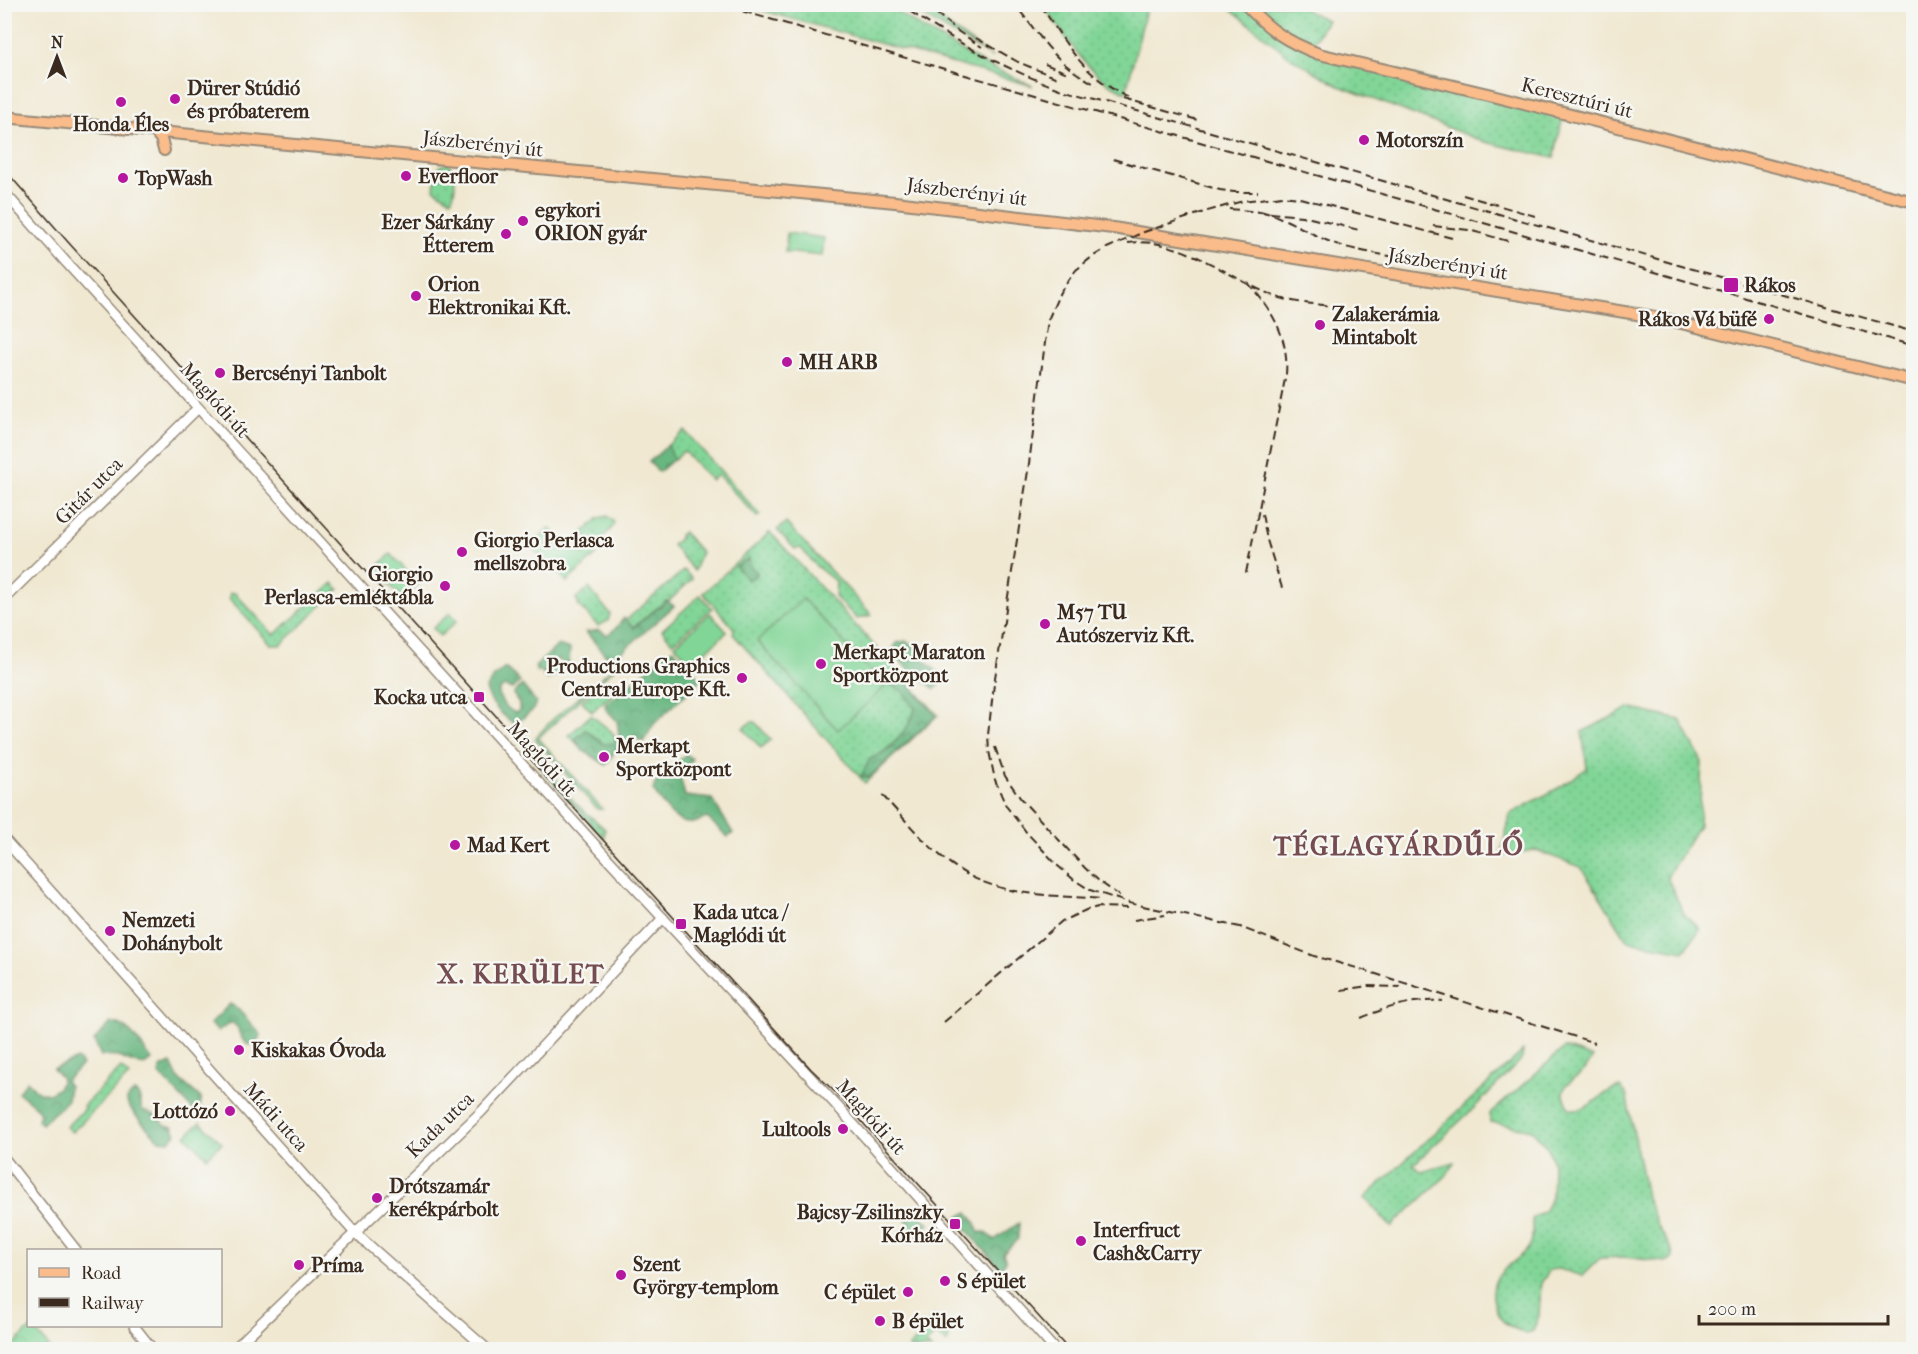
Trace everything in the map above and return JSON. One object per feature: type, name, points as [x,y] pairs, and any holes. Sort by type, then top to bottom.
[{"type":"main road","name":"Keresztúri út","points":[[1245,4],[1266,26],[1292,43],[1320,54],[1492,95],[1914,202]]},
{"type":"main road","name":"Jászberényi út","points":[[4,117],[895,202],[1104,227],[1661,318],[1914,381]]},
{"type":"main road","points":[[154,130],[161,139],[164,150]]},
{"type":"street","name":"Maglódi út","points":[[4,192],[198,408],[838,1107],[1055,1350]]},
{"type":"street","name":"Gitár utca","points":[[4,599],[198,408]]},
{"type":"street","name":"Mádi utca","points":[[4,839],[355,1233],[488,1350]]},
{"type":"street","name":"Kada utca","points":[[233,1350],[481,1112],[663,918]]},
{"type":"street","points":[[4,1158],[74,1249]]},
{"type":"street","points":[[135,1327],[153,1350]]},
{"type":"green space","points":[[742,5],[887,5],[986,65],[1033,86]]},
{"type":"green space","points":[[905,5],[919,5],[992,57]]},
{"type":"green space","points":[[1043,5],[1147,5],[1126,92],[1107,83],[1087,64]]},
{"type":"green space","points":[[1226,5],[1295,5],[1327,20],[1310,48],[1579,120],[1562,121],[1554,158],[1485,142],[1339,86],[1291,58]]},
{"type":"green space","points":[[448,163],[455,181],[451,200],[434,189],[438,169]]},
{"type":"green space","points":[[787,233],[824,238],[822,256],[785,252]]},
{"type":"green space","points":[[685,431],[760,515],[757,517],[718,475],[711,480],[684,451],[674,459],[668,445]]},
{"type":"green space","points":[[668,445],[674,459],[659,472],[649,462]]},
{"type":"green space","points":[[607,516],[614,522],[612,528],[601,539],[605,545],[599,551],[583,533],[599,518]]},
{"type":"green space","points":[[786,523],[872,615],[857,619],[835,597],[836,582],[816,566],[801,548],[795,549],[777,530]]},
{"type":"green space","points":[[550,528],[567,548],[573,543],[584,555],[592,548],[597,554],[567,582],[530,546]]},
{"type":"green space","points":[[683,532],[701,552],[694,571],[672,545]]},
{"type":"green space","points":[[770,532],[938,715],[865,783],[733,634],[734,629],[703,593]]},
{"type":"green space","points":[[391,554],[419,584],[403,599],[375,569]]},
{"type":"green space","points":[[749,558],[750,566],[757,572],[757,575],[748,580],[736,567]]},
{"type":"green space","points":[[684,570],[692,579],[668,602],[666,601],[633,627],[626,620]]},
{"type":"green space","points":[[333,583],[339,589],[281,645],[271,645],[229,598],[230,593],[235,593],[274,635]]},
{"type":"green space","points":[[589,588],[610,614],[608,621],[598,626],[579,606],[576,598]]},
{"type":"green space","points":[[700,595],[712,608],[673,643],[662,630]]},
{"type":"green space","name":"Merkapt Maraton Sportközpont","points":[[803,599],[885,687],[838,730],[757,641]]},
{"type":"green space","points":[[667,601],[674,606],[616,657],[606,656],[586,632],[600,630],[607,635],[624,618],[634,627]]},
{"type":"green space","points":[[450,613],[457,621],[440,636],[433,628]]},
{"type":"green space","points":[[710,613],[727,632],[692,664],[675,645]]},
{"type":"green space","points":[[906,641],[914,645],[917,653],[944,678],[935,689],[911,671],[896,655],[893,649],[897,643]]},
{"type":"green space","points":[[558,645],[570,649],[569,663],[564,664],[559,659],[556,660],[554,665],[560,670],[552,678],[547,679],[543,676],[545,672],[537,672],[535,667]]},
{"type":"green space","points":[[673,649],[701,680],[654,724],[643,742],[634,738],[624,746],[617,748],[606,765],[582,750],[575,739],[586,730],[604,744],[613,744],[619,735],[617,721],[605,708],[606,703]]},
{"type":"green space","points":[[620,663],[538,738],[602,809],[597,809],[536,740],[536,737],[552,720]]},
{"type":"green space","points":[[505,668],[520,682],[512,689],[505,686],[499,690],[501,701],[515,713],[519,710],[519,703],[513,694],[522,685],[536,702],[533,710],[515,724],[497,709],[486,688],[493,678]]},
{"type":"green space","points":[[902,676],[936,716],[868,778],[861,776],[870,759],[884,751],[904,732],[912,717],[915,709],[903,692],[891,684],[893,678]]},
{"type":"green space","points":[[601,685],[612,696],[592,712],[582,701]]},
{"type":"green space","points":[[1629,708],[1680,720],[1702,762],[1699,825],[1667,877],[1684,914],[1700,929],[1684,951],[1628,941],[1581,867],[1535,850],[1501,855],[1510,814],[1560,787],[1587,768],[1582,732]]},
{"type":"green space","points":[[591,715],[612,732],[618,744],[606,763],[578,745],[569,735]]},
{"type":"green space","points":[[755,722],[771,740],[761,748],[743,728]]},
{"type":"green space","points":[[525,735],[529,739],[545,765],[575,803],[605,829],[604,838],[547,776],[518,737]]},
{"type":"green space","points":[[686,754],[692,759],[680,776],[685,796],[712,799],[733,833],[728,837],[707,818],[693,823],[680,821],[653,790],[655,784]]},
{"type":"green space","points":[[230,1004],[237,1008],[261,1035],[255,1043],[248,1045],[232,1022],[218,1031],[210,1024]]},
{"type":"green space","points":[[111,1023],[129,1031],[152,1060],[144,1065],[119,1057],[101,1056],[94,1041]]},
{"type":"green space","points":[[1564,1048],[1593,1058],[1584,1071],[1566,1085],[1563,1093],[1569,1108],[1584,1108],[1607,1092],[1620,1087],[1626,1093],[1646,1197],[1659,1228],[1672,1250],[1673,1258],[1666,1262],[1624,1257],[1600,1258],[1582,1276],[1559,1269],[1550,1270],[1541,1283],[1539,1316],[1533,1331],[1526,1334],[1502,1320],[1494,1303],[1493,1286],[1504,1269],[1528,1249],[1532,1234],[1532,1219],[1545,1210],[1552,1196],[1553,1164],[1548,1148],[1532,1130],[1491,1122],[1489,1115]]},
{"type":"green space","points":[[1523,1051],[1522,1059],[1413,1165],[1422,1172],[1454,1162],[1446,1176],[1391,1227],[1365,1198]]},
{"type":"green space","points":[[77,1059],[82,1065],[65,1081],[69,1086],[67,1101],[42,1124],[38,1120],[40,1113],[38,1110],[18,1092],[27,1081],[38,1092],[49,1094],[59,1087],[62,1078],[53,1069]]},
{"type":"green space","points":[[171,1063],[178,1078],[201,1098],[200,1109],[195,1112],[159,1074],[161,1067]]},
{"type":"green space","points":[[121,1068],[129,1076],[72,1132],[66,1127],[84,1109],[83,1106]]},
{"type":"green space","points":[[134,1092],[139,1095],[142,1110],[159,1117],[165,1125],[173,1127],[176,1134],[170,1141],[159,1140],[130,1108],[127,1099]]},
{"type":"green space","points":[[200,1122],[222,1143],[207,1157],[186,1136]]},
{"type":"green space","points":[[915,1209],[929,1224],[911,1242],[902,1233],[909,1224],[904,1216]]},
{"type":"green space","points":[[968,1212],[976,1223],[978,1232],[986,1232],[994,1240],[1019,1223],[1018,1239],[1003,1254],[1006,1261],[1001,1269],[956,1218]]},
{"type":"green space","points":[[934,1316],[944,1327],[949,1339],[947,1343],[936,1334],[926,1344],[931,1349],[910,1349],[909,1347],[927,1331],[924,1328]]},
{"type":"green space","points":[[32,1327],[51,1349],[9,1349]]},
{"type":"tram line","points":[[4,169],[515,737],[535,765],[1069,1350]]},
{"type":"railway","points":[[717,4],[1914,346]]},
{"type":"railway","points":[[899,4],[938,30],[978,52],[1063,90],[1914,332]]},
{"type":"railway","points":[[925,4],[959,32],[982,47]]},
{"type":"railway","points":[[1040,4],[1069,47],[1088,70],[1114,90],[1131,99]]},
{"type":"railway","points":[[1020,11],[1045,44],[1062,61],[1097,85]]},
{"type":"railway","points":[[976,38],[1018,62],[1060,79]]},
{"type":"railway","points":[[1045,64],[1070,74]]},
{"type":"railway","points":[[1123,99],[1201,121]]},
{"type":"railway","points":[[1113,159],[1220,190],[1258,192]]},
{"type":"railway","points":[[1463,195],[1535,216]]},
{"type":"railway","points":[[1452,238],[1300,198],[1282,196],[1243,201],[1144,232],[1107,248],[1076,270],[1060,292],[1048,320],[1028,471],[994,684],[988,735],[989,751],[995,780],[1006,806],[1027,833],[1058,866],[1090,890],[1129,903],[1240,927],[1314,956],[1595,1043]]},
{"type":"railway","points":[[1229,209],[1302,216],[1359,230]]},
{"type":"railway","points":[[1260,211],[1286,220],[1336,244],[1396,257]]},
{"type":"railway","points":[[1433,226],[1469,230],[1511,242]]},
{"type":"railway","points":[[1128,243],[1168,246],[1186,252],[1277,297],[1341,307]]},
{"type":"railway","points":[[1246,573],[1286,374],[1282,336],[1264,303],[1248,283]]},
{"type":"railway","points":[[1262,514],[1267,540],[1283,591]]},
{"type":"railway","points":[[995,747],[1005,776],[1021,799],[1085,868],[1120,896]]},
{"type":"railway","points":[[882,795],[937,853],[974,878],[1009,890],[1102,899]]},
{"type":"railway","points":[[944,1022],[1062,921],[1098,907],[1128,908]]},
{"type":"railway","points":[[1134,920],[1165,915]]},
{"type":"railway","points":[[1341,990],[1368,986],[1400,987]]},
{"type":"railway","points":[[1361,1018],[1401,1005],[1421,1001],[1443,1001]]},
{"type":"place","name":"Dürer Stúdió és próbaterem","points":[[175,99]]},
{"type":"place","name":"Honda Éles","points":[[121,102]]},
{"type":"place","name":"Motorszín","points":[[1364,140]]},
{"type":"place","name":"Everfloor","points":[[406,176]]},
{"type":"place","name":"TopWash","points":[[123,178]]},
{"type":"place","name":"egykori ORION gyár","points":[[523,221]]},
{"type":"place","name":"Ezer Sárkány Étterem","points":[[506,234]]},
{"type":"place","name":"Rákos","points":[[1731,285]]},
{"type":"place","name":"Orion Elektronikai Kft.","points":[[416,296]]},
{"type":"place","name":"Rákos Vá büfé","points":[[1769,319]]},
{"type":"place","name":"Zalakerámia Mintabolt","points":[[1320,325]]},
{"type":"place","name":"MH ARB","points":[[787,362]]},
{"type":"place","name":"Bercsényi Tanbolt","points":[[220,373]]},
{"type":"place","name":"Giorgio Perlasca mellszobra","points":[[462,552]]},
{"type":"place","name":"Giorgio Perlasca-emléktábla","points":[[445,586]]},
{"type":"place","name":"M57 TU Autószerviz Kft.","points":[[1045,624]]},
{"type":"place","name":"Merkapt Maraton Sportközpont","points":[[821,664]]},
{"type":"place","name":"Productions Graphics Central Europe Kft.","points":[[742,678]]},
{"type":"place","name":"Kocka utca","points":[[479,697]]},
{"type":"place","name":"Merkapt Sportközpont","points":[[604,757]]},
{"type":"place","name":"Mad Kert","points":[[455,845]]},
{"type":"place","name":"Kada utca / Maglódi út","points":[[681,924]]},
{"type":"place","name":"Nemzeti Dohánybolt","points":[[110,931]]},
{"type":"place","name":"Kiskakas Óvoda","points":[[239,1050]]},
{"type":"place","name":"Lottózó","points":[[230,1111]]},
{"type":"place","name":"Lultools","points":[[843,1129]]},
{"type":"place","name":"Drótszamár kerékpárbolt","points":[[377,1198]]},
{"type":"place","name":"Bajcsy-Zsilinszky Kórház","points":[[955,1224]]},
{"type":"place","name":"Interfruct Cash&Carry","points":[[1081,1241]]},
{"type":"place","name":"Príma","points":[[299,1265]]},
{"type":"place","name":"Szent György-templom","points":[[621,1275]]},
{"type":"place","name":"S épület","points":[[945,1281]]},
{"type":"place","name":"C épület","points":[[908,1292]]},
{"type":"place","name":"B épület","points":[[880,1321]]},
{"type":"district","name":"TÉGLAGYÁRDŰLŐ","points":[[1399,846]]},
{"type":"district","name":"X. KERÜLET","points":[[521,974]]}]
